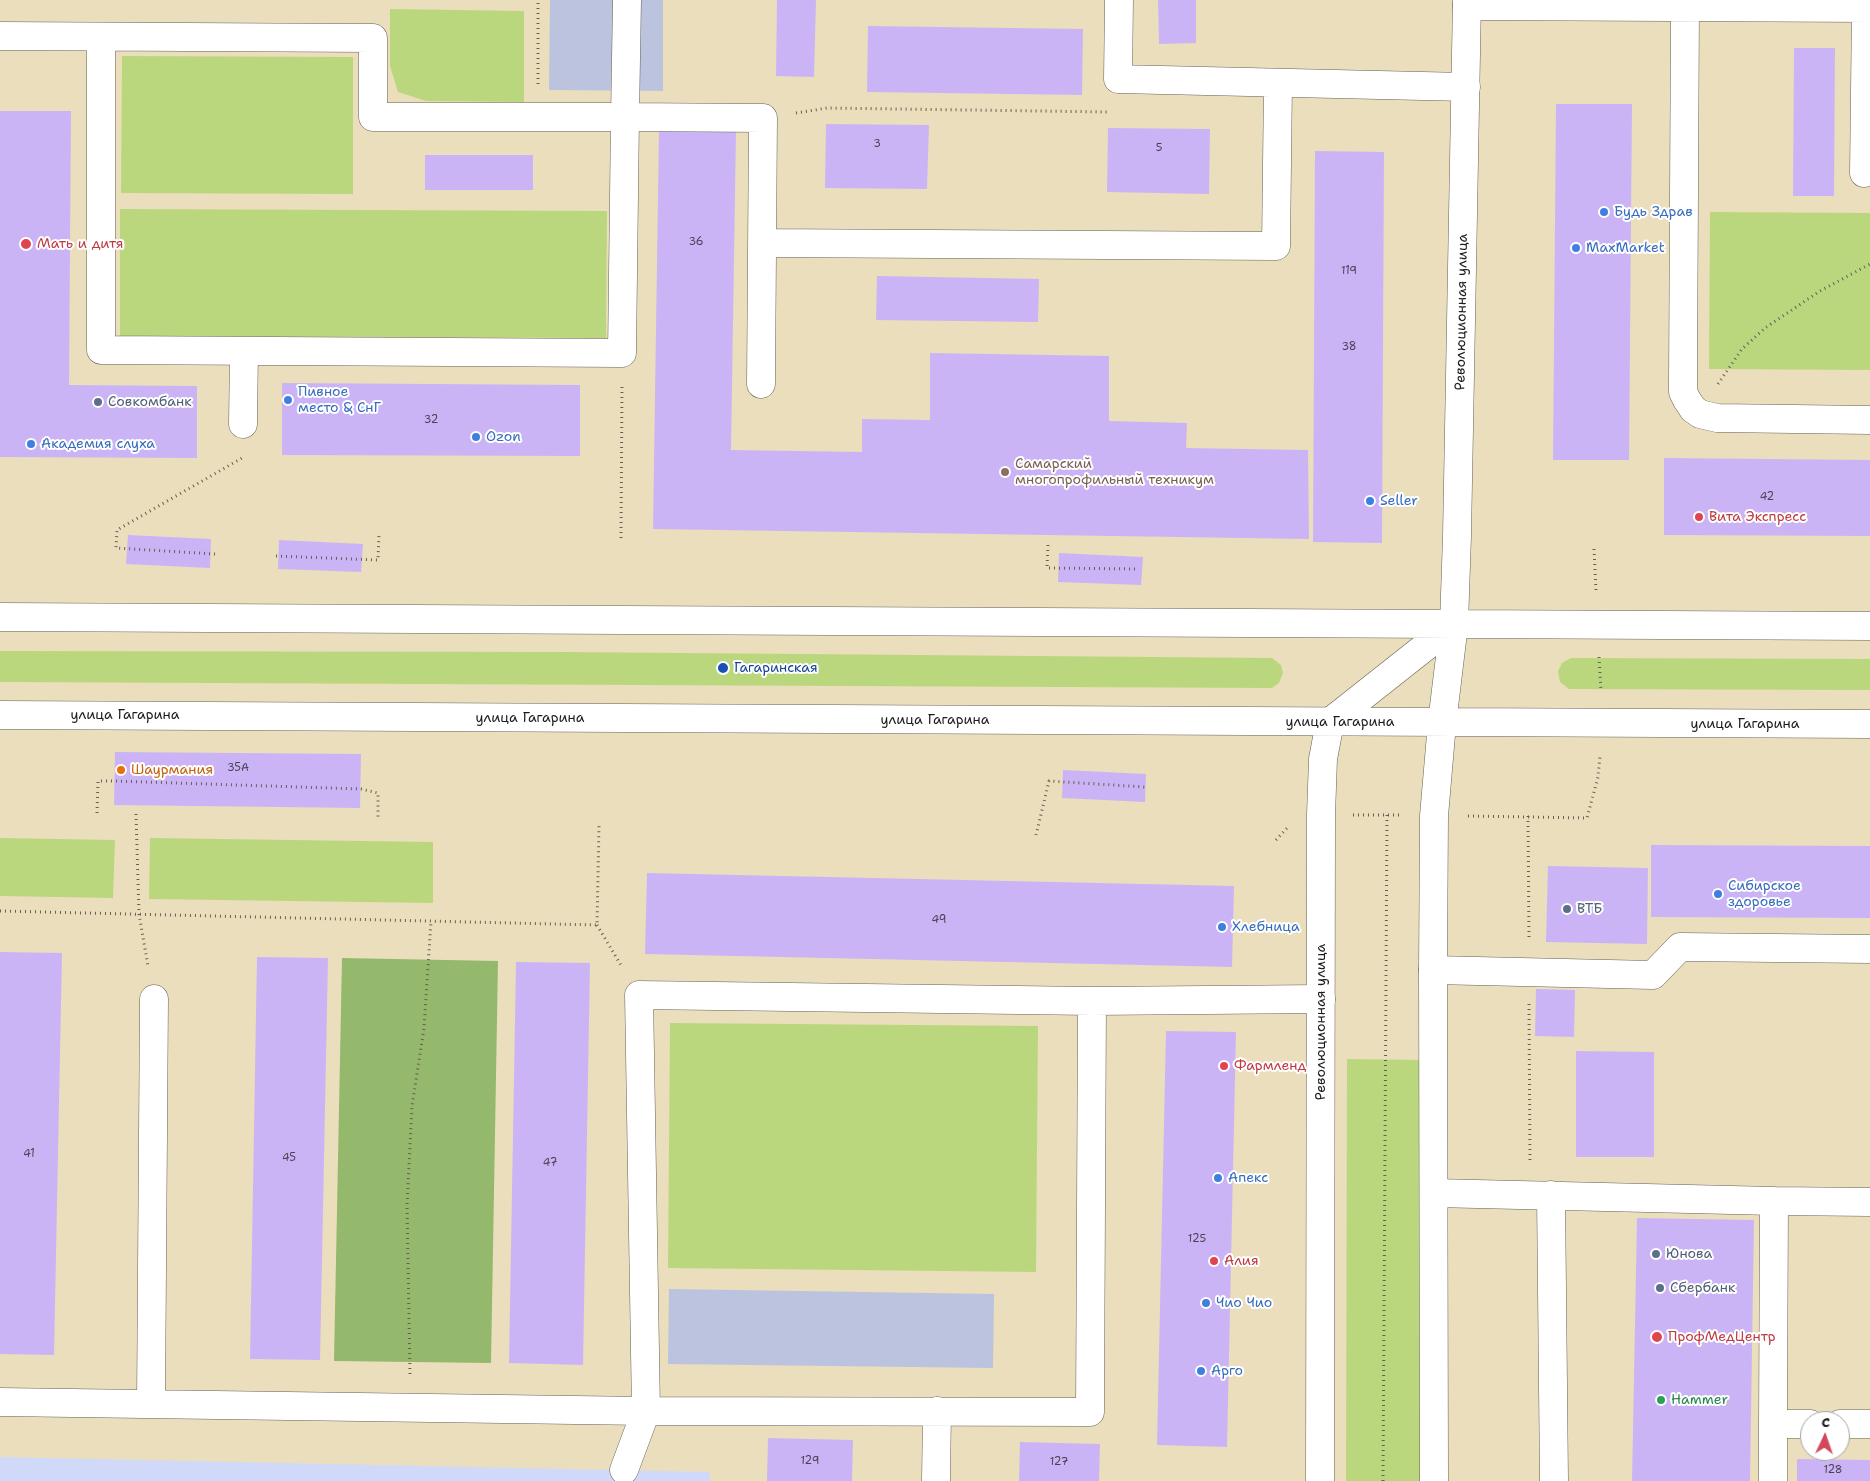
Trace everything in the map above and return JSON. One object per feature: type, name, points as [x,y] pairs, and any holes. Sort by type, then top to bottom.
[{"type":"main road","points":[[101,36],[101,350],[622,353],[627,0]]},
{"type":"main road","points":[[1119,0],[1118,79],[1466,88]]},
{"type":"main road","points":[[1467,3],[1868,8],[1864,173]]},
{"type":"main road","name":"Революционная улица","points":[[1434,1481],[1434,816],[1442,723],[1454,624],[1467,3]]},
{"type":"main road","points":[[1685,7],[1683,392],[1686,400],[1693,409],[1707,417],[1870,420]]},
{"type":"main road","points":[[0,36],[373,38],[373,117],[763,118],[761,384]]},
{"type":"main road","points":[[762,243],[1276,246],[1278,83]]},
{"type":"main road","points":[[243,424],[244,351]]},
{"type":"main road","points":[[0,617],[1870,626]]},
{"type":"main road","points":[[1330,722],[1454,624]]},
{"type":"main road","name":"улица Гагарина","points":[[0,715],[1870,724]]},
{"type":"main road","name":"Революционная улица","points":[[1320,1481],[1322,768],[1330,722]]},
{"type":"main road","points":[[1433,970],[1653,975],[1680,947],[1870,948]]},
{"type":"main road","points":[[624,1470],[646,1410],[639,996],[1092,1001],[1320,1000]]},
{"type":"main road","points":[[150,1403],[154,999]]},
{"type":"main road","points":[[0,1402],[646,1410],[1090,1412],[1092,1001]]},
{"type":"main road","points":[[1434,1193],[1870,1202]]},
{"type":"main road","points":[[1541,1195],[1554,1481]]},
{"type":"main road","points":[[1773,1481],[1774,1201]]},
{"type":"main road","points":[[936,1481],[937,1412]]},
{"type":"main road","points":[[1774,1424],[1800,1424]]},
{"type":"main road","points":[[1850,1424],[1870,1424]]},
{"type":"path","points":[[538,0],[538,117]]},
{"type":"path","points":[[763,118],[827,108],[1113,112]]},
{"type":"path","points":[[1693,409],[1708,397],[1742,349],[1765,328],[1820,291],[1870,264]]},
{"type":"path","points":[[621,538],[622,353]]},
{"type":"path","points":[[215,554],[116,548],[117,530],[242,458],[243,424]]},
{"type":"path","points":[[276,556],[378,560],[378,534]]},
{"type":"path","points":[[1048,545],[1047,568],[1139,569]]},
{"type":"path","points":[[1594,549],[1603,724],[1598,777]]},
{"type":"path","points":[[97,813],[98,781],[114,781],[361,789],[378,792],[378,819]]},
{"type":"path","points":[[1036,835],[1049,781],[1145,787]]},
{"type":"path","points":[[136,814],[139,914],[154,999]]},
{"type":"path","points":[[1383,1481],[1387,815]]},
{"type":"path","points":[[1528,816],[1529,971],[1541,1195]]},
{"type":"path","points":[[599,825],[596,925],[639,996]]},
{"type":"path","points":[[0,911],[596,925]]},
{"type":"path","points":[[410,1407],[406,1206],[412,1106],[424,1028],[431,921]]},
{"type":"shaded area","points":[[550,0],[663,0],[663,91],[549,90]]},
{"type":"shaded area","points":[[669,1289],[994,1294],[993,1368],[668,1364]]},
{"type":"shaded area","points":[[0,1457],[710,1472],[710,1481],[0,1481]]},
{"type":"green space","points":[[390,9],[524,11],[524,102],[426,101],[398,92],[390,66]]},
{"type":"green space","points":[[122,56],[353,57],[353,194],[121,193]]},
{"type":"green space","points":[[120,209],[607,211],[606,338],[120,336]]},
{"type":"green space","points":[[1710,212],[1870,213],[1870,370],[1709,369]]},
{"type":"green space","points":[[0,651],[565,652],[1272,658],[1281,665],[1283,673],[1279,683],[1272,688],[0,682]]},
{"type":"green space","points":[[1571,658],[1870,659],[1870,690],[1569,689],[1560,682],[1558,671],[1562,663]]},
{"type":"green space","points":[[0,838],[115,840],[113,898],[0,896]]},
{"type":"green space","points":[[150,838],[433,842],[433,903],[149,899]]},
{"type":"green space","points":[[342,958],[498,961],[491,1363],[334,1361]]},
{"type":"green space","points":[[670,1023],[1038,1026],[1036,1272],[668,1268]]},
{"type":"green space","points":[[1347,1059],[1422,1060],[1422,1481],[1346,1481]]},
{"type":"building","points":[[777,0],[816,0],[814,77],[776,76]]},
{"type":"building","points":[[1158,0],[1196,0],[1196,43],[1159,44]]},
{"type":"building","points":[[868,26],[1083,29],[1082,95],[867,92]]},
{"type":"building","points":[[1794,48],[1835,48],[1834,196],[1793,196]]},
{"type":"building","points":[[1556,104],[1632,104],[1629,460],[1553,460]]},
{"type":"building","points":[[0,111],[71,111],[69,385],[197,386],[197,458],[0,457]]},
{"type":"building","points":[[826,124],[929,125],[927,189],[825,188]]},
{"type":"building","points":[[1108,128],[1210,129],[1209,194],[1107,192]]},
{"type":"building","points":[[659,129],[736,130],[731,450],[862,452],[862,419],[930,420],[930,353],[1109,356],[1109,421],[1187,423],[1186,448],[1308,450],[1309,539],[653,529]]},
{"type":"building","points":[[1315,151],[1384,152],[1382,543],[1313,542]]},
{"type":"building","points":[[425,155],[533,155],[533,190],[425,190]]},
{"type":"building","points":[[877,276],[1039,279],[1038,322],[876,320]]},
{"type":"building","points":[[282,383],[580,385],[580,456],[282,455]]},
{"type":"building","points":[[1664,458],[1870,460],[1870,536],[1664,535]]},
{"type":"building","points":[[128,535],[211,539],[210,568],[126,564]]},
{"type":"building","points":[[279,540],[363,544],[361,572],[278,569]]},
{"type":"building","points":[[1059,553],[1143,557],[1141,585],[1058,582]]},
{"type":"building","points":[[115,752],[361,754],[360,808],[114,805]]},
{"type":"building","points":[[1063,770],[1146,774],[1145,802],[1062,798]]},
{"type":"building","points":[[1651,845],[1870,846],[1870,918],[1651,917]]},
{"type":"building","points":[[1548,866],[1648,868],[1647,944],[1546,942]]},
{"type":"building","points":[[647,873],[1234,886],[1232,967],[645,954]]},
{"type":"building","points":[[0,952],[62,953],[54,1355],[0,1354]]},
{"type":"building","points":[[257,957],[328,958],[320,1360],[250,1359]]},
{"type":"building","points":[[516,962],[590,963],[583,1365],[509,1363]]},
{"type":"building","points":[[1536,989],[1575,990],[1574,1037],[1535,1036]]},
{"type":"building","points":[[1166,1031],[1236,1032],[1227,1447],[1157,1445]]},
{"type":"building","points":[[1576,1051],[1654,1052],[1654,1157],[1576,1157]]},
{"type":"building","points":[[1637,1218],[1754,1220],[1750,1481],[1632,1481]]},
{"type":"building","points":[[768,1438],[853,1440],[852,1481],[767,1481]]},
{"type":"building","points":[[1020,1442],[1100,1444],[1099,1481],[1019,1481]]},
{"type":"building","points":[[1797,1459],[1800,1459],[1800,1461],[1870,1460],[1870,1481],[1797,1481]]},
{"type":"place","name":"Будь Здрав","points":[[1604,212]]},
{"type":"place","name":"Мать и дитя","points":[[26,244]]},
{"type":"place","name":"MaxMarket","points":[[1576,248]]},
{"type":"place","name":"Пивное место & СнГ","points":[[288,400]]},
{"type":"place","name":"Совкомбанк","points":[[98,402]]},
{"type":"place","name":"Ozon","points":[[476,437]]},
{"type":"place","name":"Академия слуха","points":[[31,444]]},
{"type":"place","name":"Самарский многопрофильный техникум","points":[[1005,472]]},
{"type":"place","name":"Seller","points":[[1370,501]]},
{"type":"place","name":"Вита Экспресс","points":[[1699,517]]},
{"type":"place","name":"Гагаринская","points":[[723,668]]},
{"type":"place","name":"Шаурмания","points":[[121,770]]},
{"type":"place","name":"Сибирское здоровье","points":[[1718,894]]},
{"type":"place","name":"ВТБ","points":[[1567,909]]},
{"type":"place","name":"Хлебница","points":[[1222,927]]},
{"type":"place","name":"Фармленд","points":[[1224,1066]]},
{"type":"place","name":"Апекс","points":[[1218,1178]]},
{"type":"place","name":"Юнова","points":[[1656,1254]]},
{"type":"place","name":"Алия","points":[[1214,1261]]},
{"type":"place","name":"Сбербанк","points":[[1660,1288]]},
{"type":"place","name":"Чио Чио","points":[[1206,1303]]},
{"type":"place","name":"ПрофМедЦентр","points":[[1657,1337]]},
{"type":"place","name":"Арго","points":[[1201,1371]]},
{"type":"place","name":"Hammer","points":[[1661,1400]]}]
